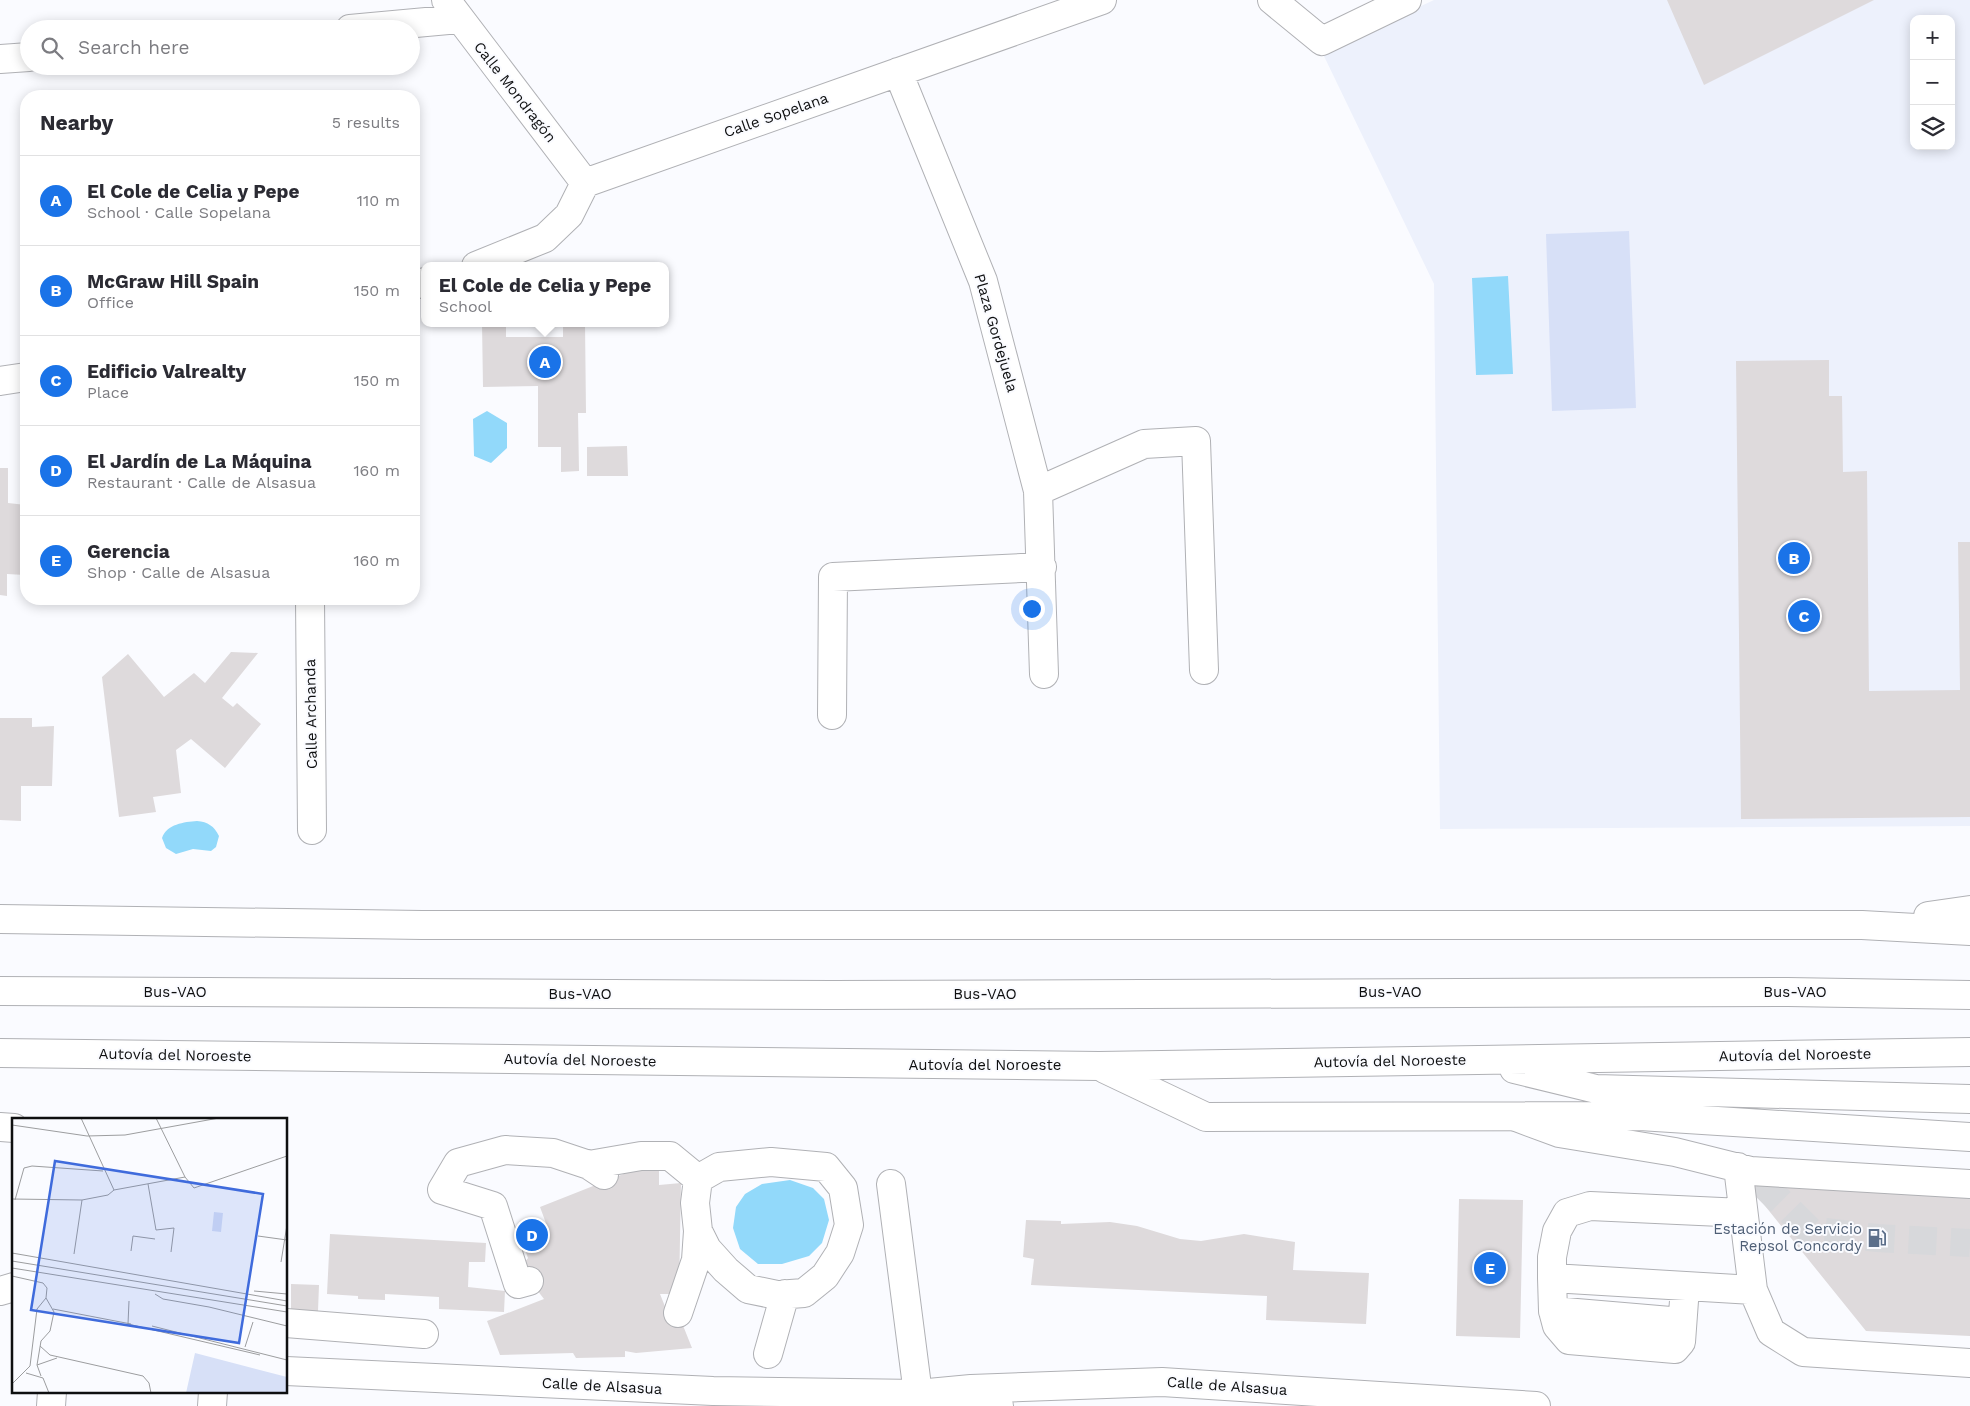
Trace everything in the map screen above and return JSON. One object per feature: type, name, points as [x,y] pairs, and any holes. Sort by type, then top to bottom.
[{"type":"main road","name":"Calle Sopelana","points":[[585,183],[1102,0]]},
{"type":"main road","points":[[1272,0],[1322,41],[1407,0]]},
{"type":"main road","points":[[399,20],[453,10]]},
{"type":"main road","name":"Calle Mondragón","points":[[453,10],[585,183]]},
{"type":"main road","points":[[0,59],[20,58]]},
{"type":"main road","name":"Plaza Gordejuela","points":[[898,72],[983,281],[1038,490],[1044,674]]},
{"type":"main road","points":[[486,262],[545,238],[569,215],[585,183]]},
{"type":"main road","points":[[0,381],[20,378]]},
{"type":"main road","points":[[1038,490],[1144,444],[1196,441],[1204,670]]},
{"type":"main road","points":[[832,715],[833,577],[1042,567]]},
{"type":"main road","name":"Calle Archanda","points":[[310,605],[312,830]]},
{"type":"main road","points":[[1862,925],[1970,910]]},
{"type":"main road","points":[[0,919],[422,925],[1862,925],[1970,920]]},
{"type":"main road","points":[[1862,925],[1970,930]]},
{"type":"main road","name":"Bus-VAO","points":[[0,991],[822,995],[1788,992],[1970,995]]},
{"type":"main road","name":"Autovía del Noroeste","points":[[0,1053],[1099,1066],[1970,1052]]},
{"type":"main road","points":[[1479,1060],[1596,1089],[1970,1099]]},
{"type":"main road","points":[[1099,1066],[1206,1116],[1640,1116],[1970,1137]]},
{"type":"main road","points":[[1515,1117],[1559,1133],[1675,1152],[1750,1173],[1970,1184]]},
{"type":"main road","points":[[529,1281],[518,1284],[493,1206],[442,1190],[458,1163],[505,1150],[553,1154],[599,1172],[642,1156],[670,1156],[698,1179]]},
{"type":"main road","points":[[698,1179],[719,1167],[771,1162],[826,1167],[843,1188],[849,1225],[840,1254],[826,1276],[804,1293],[777,1295],[748,1289],[726,1270],[707,1248],[698,1231]]},
{"type":"main road","points":[[1750,1173],[1743,1213],[1753,1290],[1771,1332],[1803,1352],[1970,1363]]},
{"type":"main road","points":[[678,1313],[696,1260],[698,1231],[695,1203],[698,1179]]},
{"type":"main road","points":[[891,1184],[918,1394],[999,1406]]},
{"type":"main road","points":[[1685,1287],[1682,1322],[1554,1311],[1552,1278],[1557,1231],[1567,1213],[1590,1206],[1743,1213]]},
{"type":"main road","points":[[1552,1278],[1753,1290]]},
{"type":"main road","points":[[768,1354],[785,1294]]},
{"type":"main road","points":[[288,1323],[424,1334]]},
{"type":"main road","name":"Calle de Alsasua","points":[[288,1371],[713,1391],[918,1394],[998,1387],[1162,1382],[1536,1406]]},
{"type":"shaded area","points":[[1434,0],[1970,0],[1970,826],[1440,829],[1434,284],[1322,52]]},
{"type":"shaded area","points":[[1629,231],[1636,408],[1552,411],[1546,234]]},
{"type":"water","points":[[1508,276],[1513,374],[1476,375],[1472,278]]},
{"type":"water","points":[[487,411],[507,423],[507,448],[491,463],[474,456],[473,419]]},
{"type":"water","points":[[197,821],[210,825],[215,830],[219,836],[216,847],[211,851],[193,849],[176,854],[166,848],[162,838],[164,833],[182,823]]},
{"type":"water","points":[[790,1180],[813,1188],[824,1199],[829,1220],[822,1243],[809,1256],[782,1264],[758,1264],[740,1249],[733,1228],[736,1207],[745,1194],[762,1184]]},
{"type":"building","points":[[1667,0],[1874,0],[1704,85]]},
{"type":"building","points":[[482,327],[506,327],[506,337],[563,337],[563,327],[585,327],[586,413],[578,413],[579,471],[561,472],[561,447],[538,447],[538,386],[483,387]]},
{"type":"building","points":[[1829,360],[1829,396],[1842,396],[1843,472],[1867,471],[1869,691],[1960,690],[1958,542],[1970,542],[1970,817],[1741,819],[1736,361]]},
{"type":"building","points":[[627,446],[628,476],[587,476],[587,447]]},
{"type":"building","points":[[0,468],[8,468],[8,503],[20,504],[20,575],[7,574],[7,596],[0,595]]},
{"type":"building","points":[[231,652],[258,653],[222,698],[233,707],[237,703],[261,724],[225,768],[191,739],[176,750],[181,793],[153,797],[156,812],[119,817],[102,677],[128,654],[164,697],[194,673],[205,683]]},
{"type":"building","points":[[0,718],[32,718],[32,727],[54,726],[52,786],[21,786],[21,821],[0,820]]},
{"type":"building","points":[[659,1160],[659,1185],[681,1183],[679,1294],[660,1294],[666,1309],[678,1313],[692,1348],[636,1353],[625,1351],[625,1357],[576,1358],[573,1353],[500,1355],[487,1321],[544,1299],[520,1268],[528,1258],[523,1244],[550,1234],[540,1207]]},
{"type":"building","points":[[1749,1186],[1970,1196],[1970,1336],[1866,1331]]},
{"type":"building","points":[[1459,1199],[1523,1200],[1520,1338],[1456,1336]]},
{"type":"building","points":[[1026,1220],[1061,1221],[1061,1224],[1110,1222],[1137,1226],[1180,1239],[1201,1241],[1244,1234],[1295,1242],[1293,1270],[1369,1273],[1366,1324],[1266,1320],[1267,1296],[1031,1285],[1034,1259],[1023,1257]]},
{"type":"building","points":[[330,1234],[486,1243],[485,1262],[469,1262],[468,1287],[505,1291],[504,1312],[439,1309],[439,1297],[385,1294],[385,1300],[358,1299],[358,1296],[327,1294]]},
{"type":"building","points":[[291,1284],[319,1285],[318,1311],[291,1311]]},
{"type":"tunnel","points":[[1761,1182],[1809,1230],[1877,1238],[1970,1243]]},
{"type":"place","name":"El Cole de Celia y Pepe","points":[[545,362]]},
{"type":"place","name":"McGraw Hill Spain","points":[[1794,558]]},
{"type":"place","name":"Edificio Valrealty","points":[[1804,616]]},
{"type":"place","name":"El Jardín de La Máquina","points":[[532,1235]]},
{"type":"place","name":"Estación de Servicio Repsol Concordy","points":[[1877,1238]]},
{"type":"place","name":"Gerencia","points":[[1490,1268]]}]
